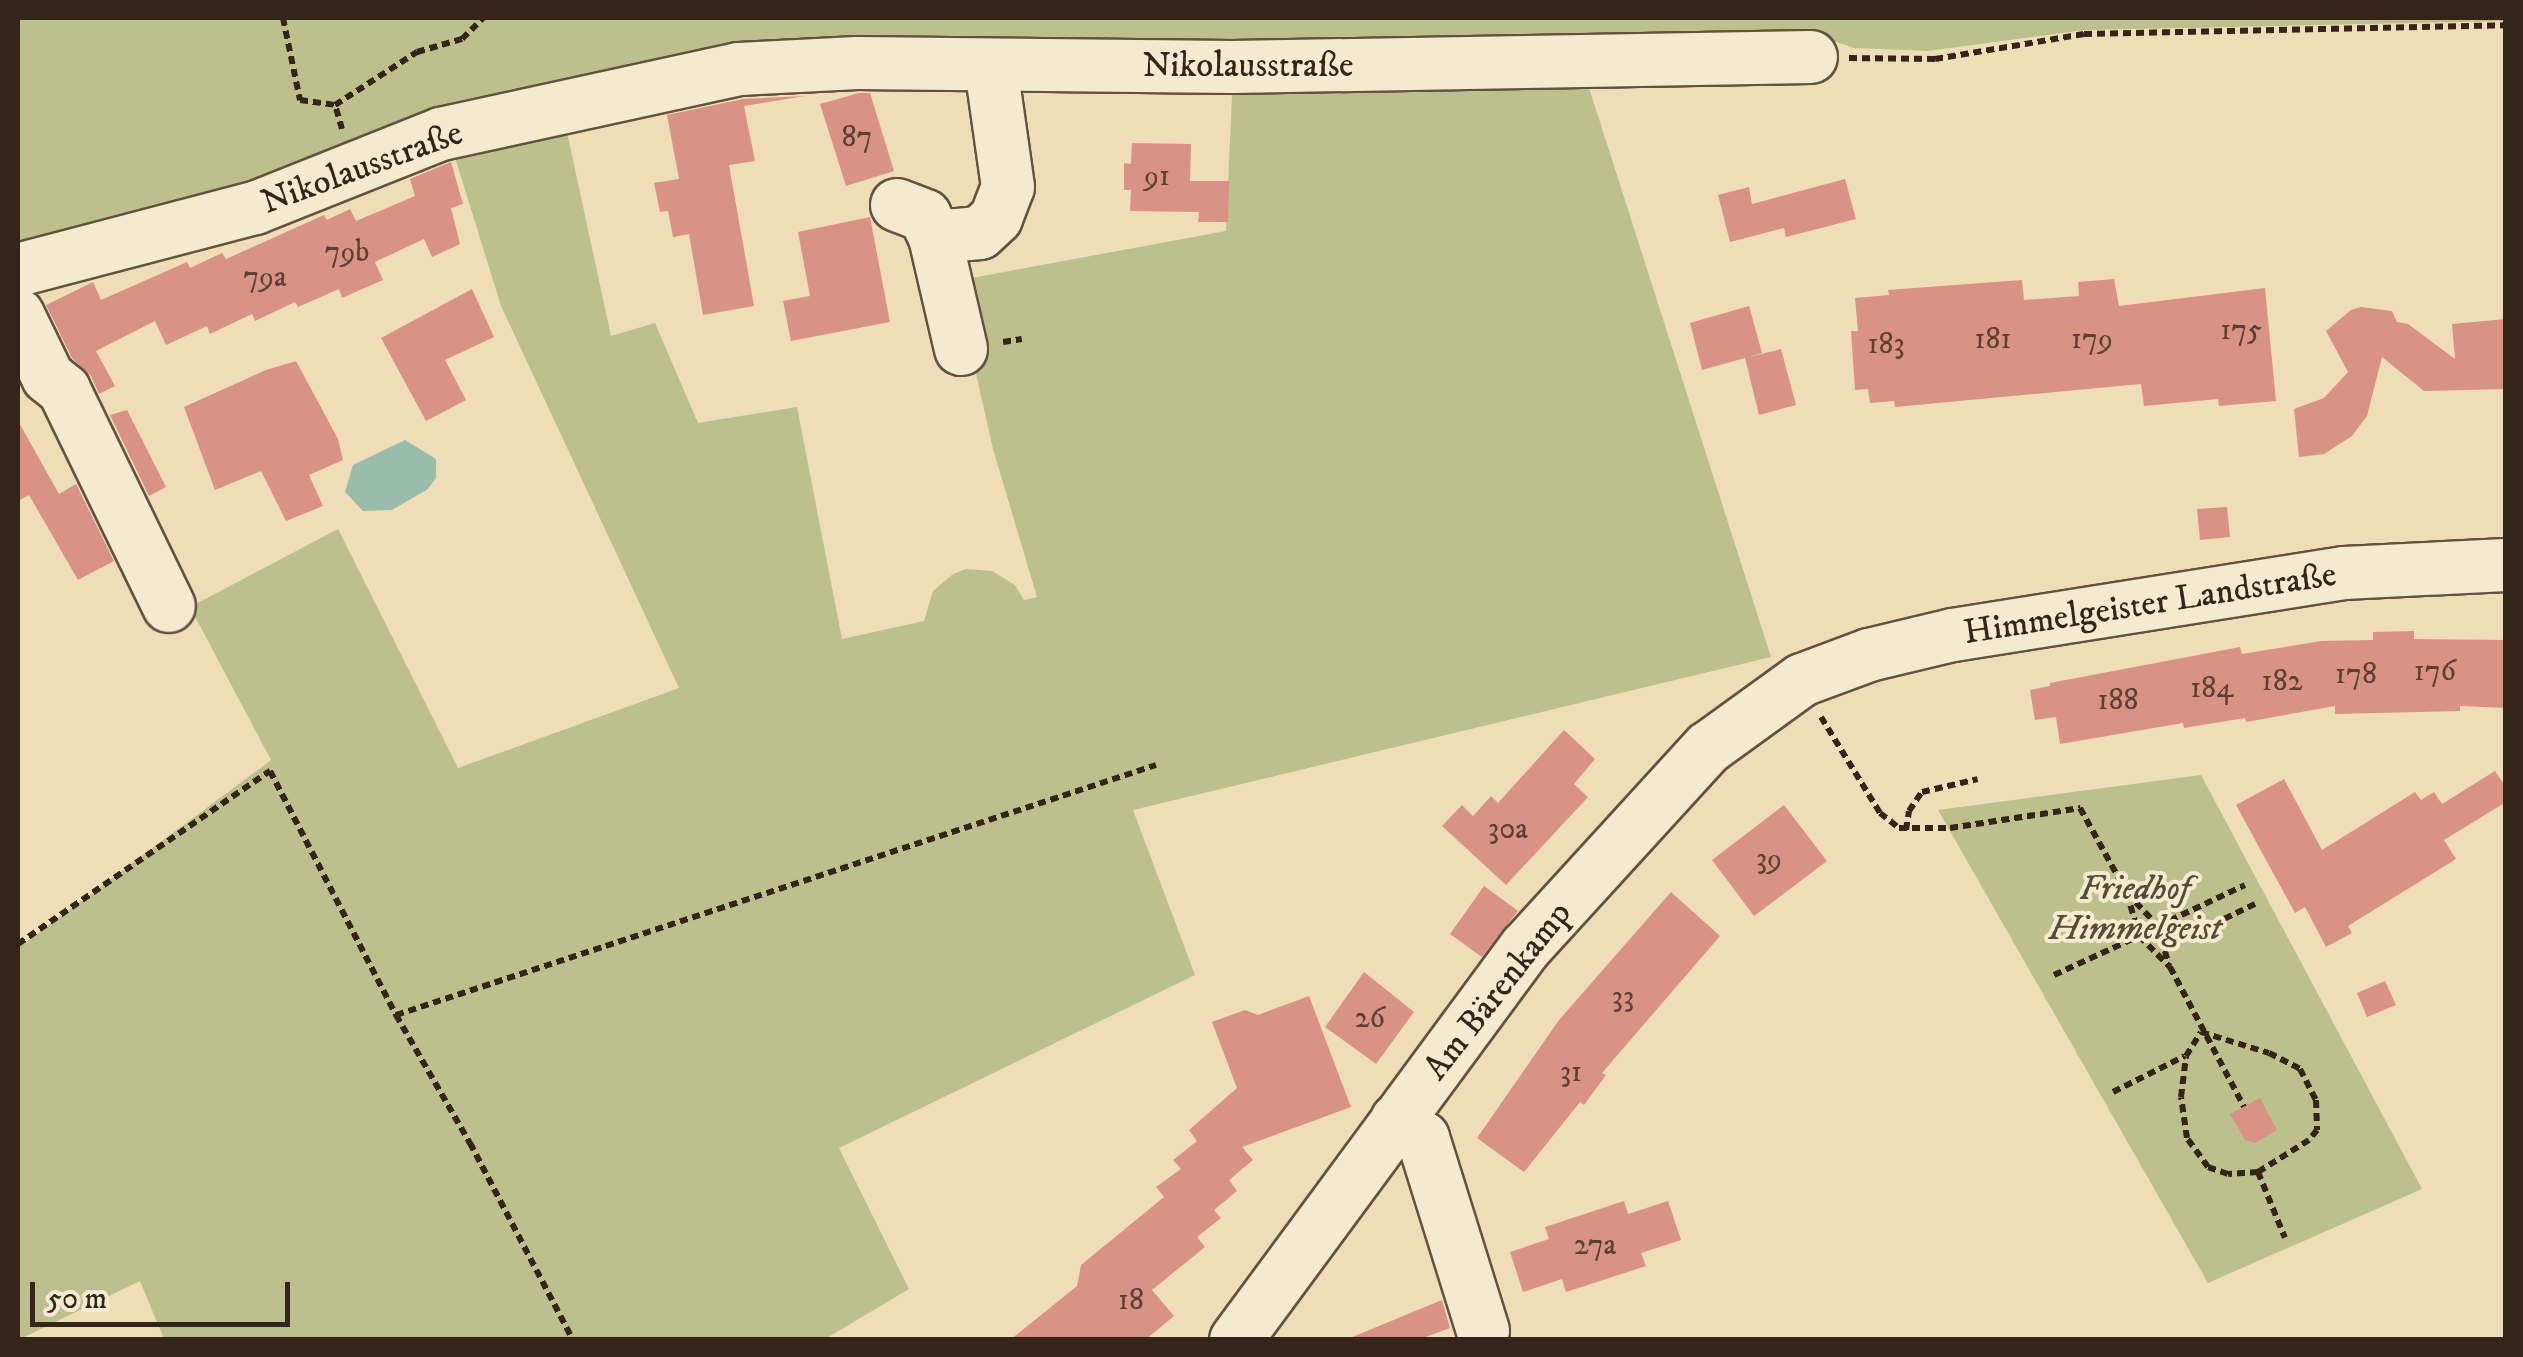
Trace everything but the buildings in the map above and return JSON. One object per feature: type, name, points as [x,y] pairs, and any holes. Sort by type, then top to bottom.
[{"type":"street","name":"Nikolausstraße","points":[[18,270],[255,208],[441,134],[739,68],[857,63],[991,67],[1571,64],[1810,57]]},
{"type":"street","points":[[961,350],[916,221],[980,232],[996,218],[1008,187],[991,67]]},
{"type":"street","points":[[18,315],[48,377],[64,390],[169,606]]},
{"type":"street","name":"Himmelgeister Landstraße","points":[[1802,680],[1869,655],[1992,628],[2344,573],[2506,565]]},
{"type":"street","name":"Am Bärenkamp","points":[[1236,1340],[1526,947],[1708,748],[1802,680]]},
{"type":"street","points":[[1397,1120],[1423,1138],[1483,1330]]},
{"type":"path","points":[[283,18],[300,100],[335,106],[417,52],[462,39],[483,18]]},
{"type":"path","points":[[1810,57],[1935,59],[2084,34],[2506,25]]},
{"type":"path","points":[[335,106],[344,134]]},
{"type":"path","points":[[1802,680],[1835,745],[1890,824],[1906,830],[1950,828],[2080,808],[2127,892],[2158,926],[2170,967],[2244,1107]]},
{"type":"path","points":[[396,1016],[1156,766]]},
{"type":"path","points":[[18,944],[270,771],[396,1016],[470,1143],[573,1340]]},
{"type":"path","points":[[1906,830],[1909,812],[1922,792],[1978,778]]},
{"type":"path","points":[[2158,926],[2245,885]]},
{"type":"path","points":[[2127,892],[2139,936],[2170,967]]},
{"type":"path","points":[[2166,947],[2255,904]]},
{"type":"path","points":[[2054,975],[2139,936]]},
{"type":"path","points":[[2201,1032],[2292,1063],[2316,1100],[2317,1130],[2300,1147],[2258,1172],[2240,1175],[2217,1171],[2200,1158],[2187,1138],[2181,1097],[2186,1056],[2201,1032]]},
{"type":"path","points":[[2114,1092],[2186,1056]]},
{"type":"path","points":[[2258,1172],[2285,1238]]},
{"type":"green space","points":[[18,18],[2506,21],[2085,30],[1928,51],[1854,48],[1825,38],[857,60],[18,264]]},
{"type":"green space","points":[[1584,72],[1771,657],[1133,810],[1195,975],[839,1148],[909,1289],[825,1339],[164,1339],[140,1281],[18,1340],[18,948],[271,760],[190,607],[338,529],[458,768],[679,688],[501,306],[449,138],[562,109],[611,336],[655,323],[698,423],[797,407],[842,639],[924,621],[933,591],[953,574],[966,569],[992,571],[1015,585],[1024,600],[1037,597],[993,449],[955,281],[1226,231],[1233,73]]},
{"type":"green space","name":"Friedhof Himmelgeist","points":[[2201,775],[2422,1189],[2208,1283],[1938,810]]},
{"type":"shaded area","points":[[405,440],[436,459],[436,478],[428,489],[392,510],[363,511],[345,492],[353,465]]}]
